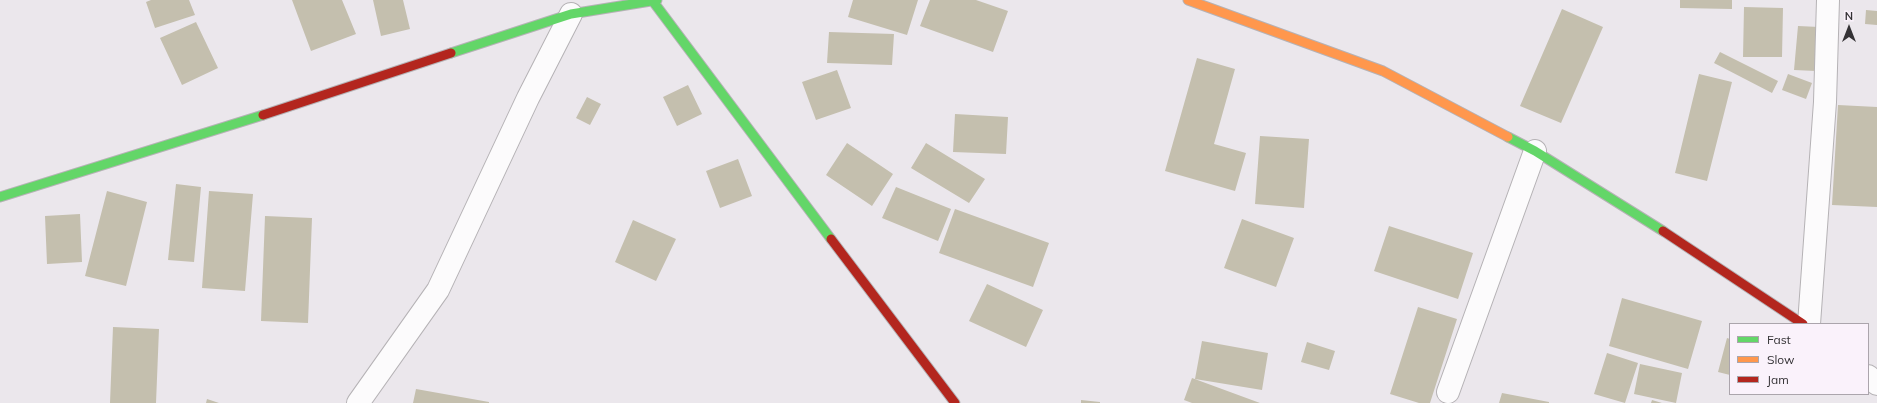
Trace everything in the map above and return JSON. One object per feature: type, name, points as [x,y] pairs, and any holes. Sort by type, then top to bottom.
[{"type":"street","points":[[0,197],[212,132],[571,14],[654,0],[955,403]]},
{"type":"street","points":[[1188,0],[1383,71],[1535,150],[1652,224],[1800,323]]},
{"type":"street","points":[[1809,323],[1825,102],[1828,0]]},
{"type":"street","points":[[358,403],[438,290],[528,98],[571,14]]},
{"type":"street","points":[[1448,392],[1535,150]]},
{"type":"building","points":[[151,0],[189,0],[195,15],[155,28],[146,2]]},
{"type":"building","points":[[292,0],[342,0],[356,34],[311,51]]},
{"type":"building","points":[[373,0],[403,0],[410,29],[381,36]]},
{"type":"building","points":[[853,0],[918,0],[907,35],[848,17]]},
{"type":"building","points":[[930,0],[976,0],[1008,11],[993,52],[920,26]]},
{"type":"building","points":[[1680,0],[1732,0],[1732,9],[1680,8]]},
{"type":"building","points":[[1744,7],[1783,8],[1782,57],[1743,57]]},
{"type":"building","points":[[1562,9],[1603,27],[1561,123],[1520,106]]},
{"type":"building","points":[[1866,10],[1877,11],[1877,25],[1865,24]]},
{"type":"building","points":[[196,22],[218,68],[182,85],[160,38]]},
{"type":"building","points":[[1798,26],[1819,27],[1816,71],[1794,70]]},
{"type":"building","points":[[829,32],[894,34],[892,65],[827,63]]},
{"type":"building","points":[[1720,52],[1778,81],[1772,93],[1714,63]]},
{"type":"building","points":[[1197,58],[1235,69],[1214,144],[1246,153],[1235,191],[1165,171]]},
{"type":"building","points":[[837,70],[851,108],[816,120],[802,82]]},
{"type":"building","points":[[1699,74],[1732,82],[1707,181],[1675,173]]},
{"type":"building","points":[[1788,74],[1812,83],[1806,99],[1782,90]]},
{"type":"building","points":[[688,85],[702,114],[677,126],[663,97]]},
{"type":"building","points":[[587,97],[601,104],[590,125],[576,118]]},
{"type":"building","points":[[1838,105],[1877,107],[1877,207],[1832,205]]},
{"type":"building","points":[[955,114],[1008,117],[1006,154],[953,152]]},
{"type":"building","points":[[1260,136],[1309,139],[1304,208],[1255,204]]},
{"type":"building","points":[[847,143],[893,174],[872,206],[826,175]]},
{"type":"building","points":[[926,143],[985,179],[969,203],[911,168]]},
{"type":"building","points":[[738,159],[752,196],[720,208],[706,171]]},
{"type":"building","points":[[176,184],[201,187],[194,262],[168,260]]},
{"type":"building","points":[[896,187],[951,209],[938,241],[882,218]]},
{"type":"building","points":[[107,191],[147,202],[126,286],[85,276]]},
{"type":"building","points":[[209,191],[253,194],[245,291],[202,288]]},
{"type":"building","points":[[955,209],[1049,243],[1033,287],[939,253]]},
{"type":"building","points":[[80,214],[82,262],[47,264],[45,216]]},
{"type":"building","points":[[265,216],[312,218],[308,323],[261,321]]},
{"type":"building","points":[[1242,219],[1294,238],[1276,287],[1224,268]]},
{"type":"building","points":[[633,220],[676,239],[656,281],[615,262]]},
{"type":"building","points":[[1389,226],[1473,253],[1458,299],[1374,271]]},
{"type":"building","points":[[987,284],[1043,310],[1026,347],[969,321]]},
{"type":"building","points":[[1622,298],[1702,321],[1688,369],[1609,346]]},
{"type":"building","points":[[1418,307],[1457,319],[1430,403],[1419,403],[1390,394]]},
{"type":"building","points":[[113,327],[159,329],[156,403],[110,403]]},
{"type":"building","points":[[1727,338],[1729,339],[1729,375],[1718,372]]},
{"type":"building","points":[[1202,341],[1268,353],[1262,390],[1195,379]]},
{"type":"building","points":[[1307,342],[1335,351],[1329,370],[1301,362]]},
{"type":"building","points":[[1607,353],[1638,363],[1625,403],[1594,394]]},
{"type":"building","points":[[1640,364],[1682,373],[1676,403],[1634,394]]},
{"type":"building","points":[[1192,378],[1260,403],[1192,403],[1184,400]]},
{"type":"building","points":[[416,389],[489,402],[489,403],[413,403]]},
{"type":"building","points":[[1502,393],[1549,402],[1549,403],[1499,403]]},
{"type":"building","points":[[207,399],[219,403],[206,403]]},
{"type":"building","points":[[1081,400],[1100,402],[1100,403],[1081,403]]},
{"type":"building","points":[[1652,400],[1662,403],[1651,403]]},
{"type":"traffic: fast","points":[[652,0],[831,239]]},
{"type":"traffic: fast","points":[[451,53],[571,14],[657,0]]},
{"type":"traffic: fast","points":[[0,197],[263,115]]},
{"type":"traffic: fast","points":[[1508,137],[1535,151],[1663,231]]},
{"type":"traffic: slow","points":[[1188,0],[1383,71],[1508,137]]},
{"type":"traffic: jam","points":[[263,115],[451,53]]},
{"type":"traffic: jam","points":[[1663,231],[1801,323]]},
{"type":"traffic: jam","points":[[831,239],[955,403]]}]
